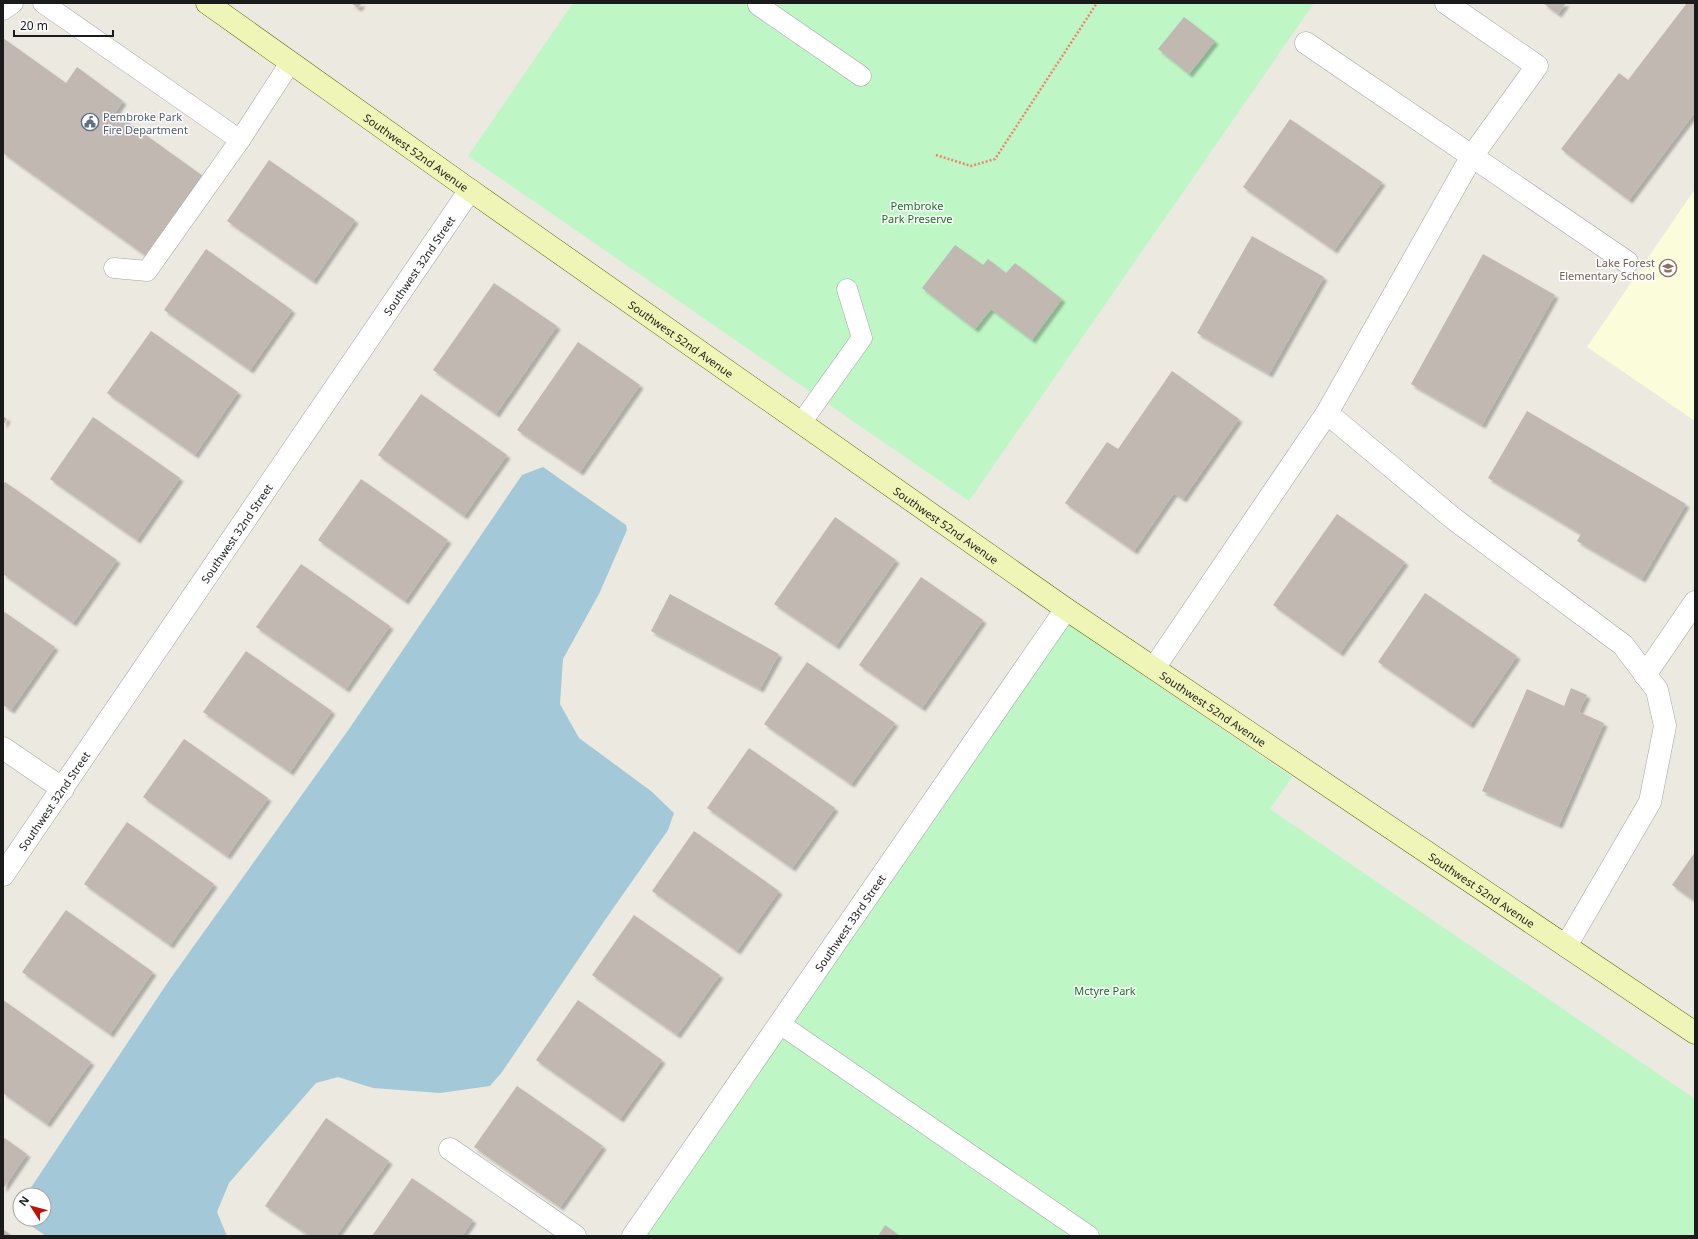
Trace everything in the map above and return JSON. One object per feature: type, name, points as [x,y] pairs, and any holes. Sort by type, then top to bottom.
[{"type":"street","name":"Southwest 52nd Avenue","points":[[207,3],[470,190],[1066,608],[1695,1033]]},
{"type":"street","points":[[1154,668],[1327,413],[1472,156],[1537,66],[1446,3]]},
{"type":"street","points":[[1306,43],[1627,262]]},
{"type":"street","name":"Southwest 32nd Street","points":[[3,875],[470,190]]},
{"type":"street","points":[[1327,413],[1454,519],[1623,645],[1657,690],[1665,726],[1650,802],[1566,946]]},
{"type":"street","points":[[1645,675],[1695,602]]},
{"type":"street","name":"Southwest 33rd Street","points":[[633,1236],[1066,608]]},
{"type":"street","points":[[3,748],[63,789]]},
{"type":"street","points":[[450,1149],[575,1236]]},
{"type":"lane","points":[[3,10],[13,3]]},
{"type":"lane","points":[[43,3],[240,140]]},
{"type":"lane","points":[[758,5],[861,76]]},
{"type":"lane","points":[[114,268],[146,271],[240,140],[290,62]]},
{"type":"lane","points":[[801,423],[862,338],[847,289]]},
{"type":"lane","points":[[780,1024],[1089,1236]]},
{"type":"path","points":[[936,155],[971,166],[995,159],[1097,3]]},
{"type":"shaded area","name":"Lake Forest Elementary School","points":[[1695,189],[1695,421],[1587,347]]},
{"type":"green space","name":"Pembroke Park Preserve","points":[[573,3],[1314,3],[969,501],[468,156]]},
{"type":"green space","name":"Mctyre Park","points":[[1061,619],[1292,777],[1270,809],[1695,1099],[1695,1236],[637,1236]]},
{"type":"water","points":[[543,467],[626,525],[627,530],[599,594],[563,659],[560,704],[579,738],[651,791],[674,813],[668,830],[502,1072],[490,1086],[440,1093],[373,1088],[338,1077],[316,1083],[229,1183],[217,1212],[227,1236],[46,1236],[33,1227],[52,1227],[52,1187],[31,1187],[168,982],[349,729],[522,475]]},
{"type":"building","points":[[351,3],[362,3],[358,8]]},
{"type":"building","points":[[1543,3],[1566,3],[1558,14]]},
{"type":"building","points":[[1687,3],[1695,3],[1695,112],[1629,200],[1561,149],[1619,73],[1628,80]]},
{"type":"building","points":[[1184,17],[1215,41],[1189,74],[1158,49]]},
{"type":"building","points":[[3,38],[66,83],[77,67],[123,101],[115,113],[203,176],[145,255],[3,153]]},
{"type":"building","points":[[1290,119],[1382,182],[1334,250],[1243,187]]},
{"type":"building","points":[[269,160],[355,220],[313,281],[227,221]]},
{"type":"building","points":[[1252,236],[1324,277],[1269,374],[1197,333]]},
{"type":"building","points":[[955,245],[983,265],[988,259],[1006,273],[1015,263],[1062,299],[1032,340],[991,309],[975,329],[922,288]]},
{"type":"building","points":[[206,249],[292,310],[250,370],[164,310]]},
{"type":"building","points":[[1483,254],[1555,295],[1482,425],[1411,384]]},
{"type":"building","points":[[494,283],[557,326],[496,414],[433,370]]},
{"type":"building","points":[[151,331],[238,392],[195,455],[107,393]]},
{"type":"building","points":[[578,342],[640,385],[580,472],[517,430]]},
{"type":"building","points":[[1172,371],[1239,419],[1183,499],[1174,493],[1134,551],[1065,503],[1107,442],[1118,449]]},
{"type":"building","points":[[421,394],[507,455],[464,516],[378,455]]},
{"type":"building","points":[[1527,411],[1686,504],[1642,579],[1577,541],[1581,534],[1488,478]]},
{"type":"building","points":[[3,416],[7,419],[3,425]]},
{"type":"building","points":[[93,417],[180,478],[137,540],[50,479]]},
{"type":"building","points":[[361,479],[448,540],[405,601],[318,540]]},
{"type":"building","points":[[5,482],[117,560],[73,623],[3,574],[3,484]]},
{"type":"building","points":[[1337,514],[1405,562],[1340,653],[1273,605]]},
{"type":"building","points":[[835,517],[896,560],[836,646],[774,604]]},
{"type":"building","points":[[301,564],[390,626],[346,689],[256,627]]},
{"type":"building","points":[[921,577],[983,620],[922,708],[859,665]]},
{"type":"building","points":[[1425,593],[1517,656],[1470,725],[1378,662]]},
{"type":"building","points":[[670,594],[779,654],[760,689],[651,631]]},
{"type":"building","points":[[3,611],[55,647],[11,710],[3,705]]},
{"type":"building","points":[[246,651],[332,711],[290,772],[203,712]]},
{"type":"building","points":[[807,662],[895,723],[851,784],[764,724]]},
{"type":"building","points":[[1571,688],[1587,695],[1579,712],[1604,723],[1559,825],[1482,791],[1527,689],[1564,706]]},
{"type":"building","points":[[184,739],[268,798],[227,856],[143,797]]},
{"type":"building","points":[[749,748],[835,808],[792,868],[707,808]]},
{"type":"building","points":[[127,822],[214,884],[170,945],[84,884]]},
{"type":"building","points":[[694,831],[779,891],[737,951],[652,891]]},
{"type":"building","points":[[1695,852],[1695,901],[1672,885]]},
{"type":"building","points":[[66,910],[153,972],[110,1034],[22,972]]},
{"type":"building","points":[[634,915],[720,975],[677,1035],[592,975]]},
{"type":"building","points":[[3,1000],[91,1062],[47,1124],[3,1093]]},
{"type":"building","points":[[578,1000],[662,1060],[620,1119],[536,1060]]},
{"type":"building","points":[[517,1086],[603,1146],[560,1207],[474,1147]]},
{"type":"building","points":[[326,1118],[389,1161],[336,1236],[310,1236],[265,1206]]},
{"type":"building","points":[[3,1137],[27,1154],[3,1189]]},
{"type":"building","points":[[412,1178],[473,1220],[462,1236],[372,1236]]},
{"type":"building","points":[[885,1225],[900,1236],[878,1236]]},
{"type":"building","points":[[3,1229],[12,1236],[3,1236]]},
{"type":"place","name":"Pembroke Park Fire Department","points":[[90,122]]},
{"type":"place","name":"Lake Forest Elementary School","points":[[1668,268]]}]
